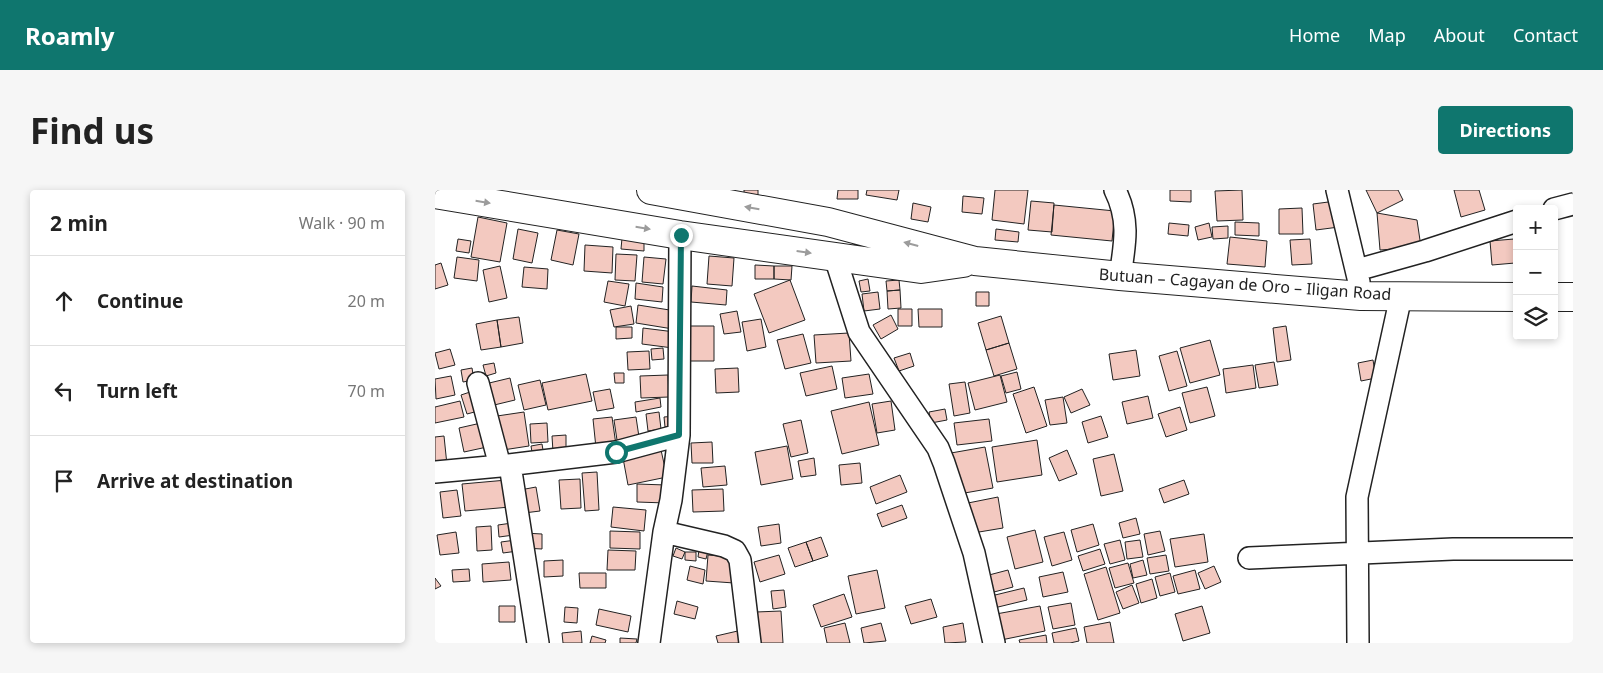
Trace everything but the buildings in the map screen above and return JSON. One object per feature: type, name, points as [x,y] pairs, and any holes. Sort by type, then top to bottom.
[{"type":"highway","name":"Butuan – Cagayan de Oro – Iligan Road","points":[[651,190],[829,222],[975,261],[1121,276],[1361,296],[1513,297]]},
{"type":"highway","name":"Butuan – Cagayan de Oro – Iligan Road","points":[[435,194],[681,235],[921,269],[975,261]]},
{"type":"highway","points":[[1558,297],[1573,297]]},
{"type":"street","points":[[1115,190],[1125,218],[1126,236],[1121,276]]},
{"type":"street","points":[[1337,190],[1357,270],[1361,296]]},
{"type":"street","points":[[1558,208],[1573,204]]},
{"type":"street","points":[[1357,270],[1425,251],[1513,222]]},
{"type":"street","points":[[649,643],[679,435],[681,235]]},
{"type":"street","points":[[835,257],[859,332],[938,448],[974,553],[994,643]]},
{"type":"street","points":[[1358,643],[1357,497],[1401,296]]},
{"type":"street","points":[[478,384],[505,465],[539,643]]},
{"type":"street","points":[[435,472],[616,452],[679,435]]},
{"type":"street","points":[[664,532],[724,546],[735,552],[740,560],[750,643]]},
{"type":"street","points":[[1249,558],[1453,549],[1573,549]]},
{"type":"route","points":[[616,452],[679,435],[681,235]]}]
